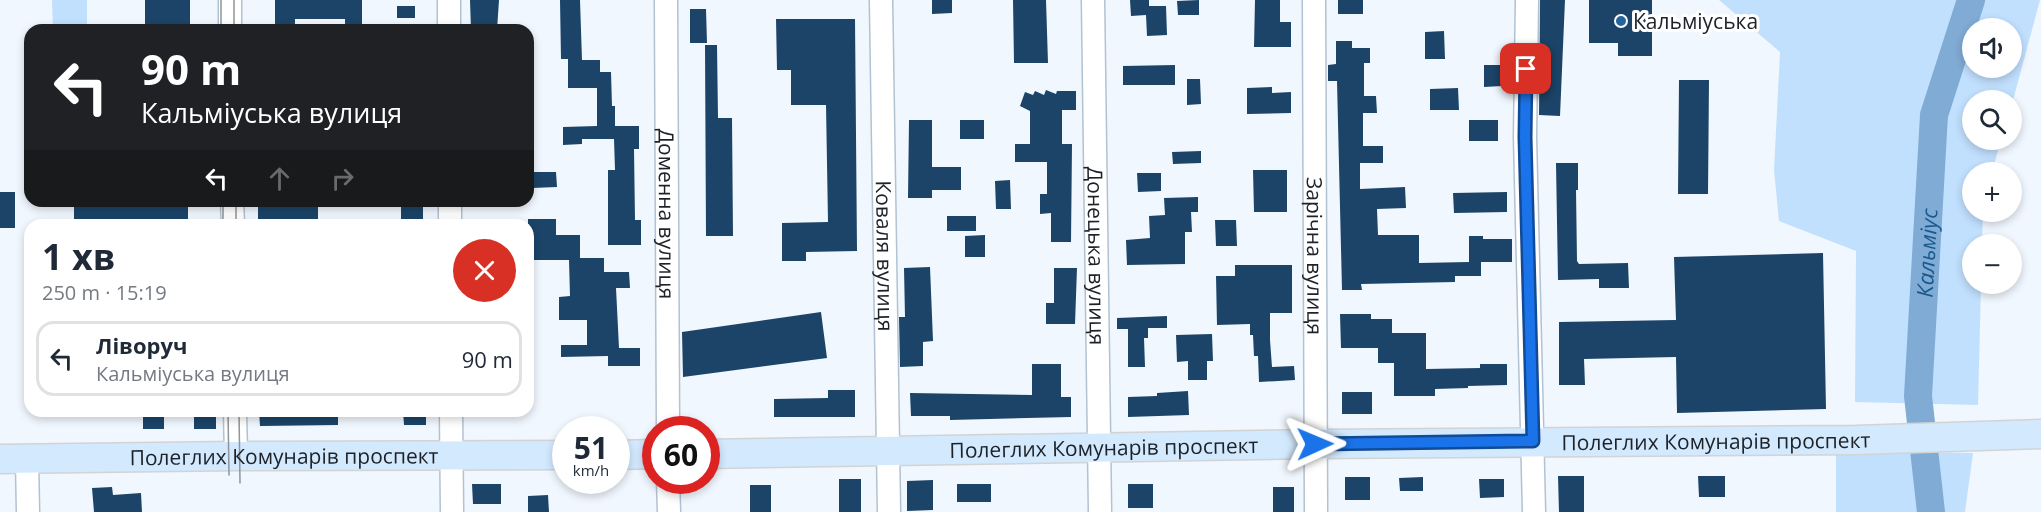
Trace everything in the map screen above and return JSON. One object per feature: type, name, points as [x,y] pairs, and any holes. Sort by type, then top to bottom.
[{"type":"main road","name":"Полеглих Комунарів проспект","points":[[720,454],[1533,441],[1856,440],[2041,434]]},
{"type":"main road","name":"Полеглих Комунарів проспект","points":[[13,459],[552,455]]},
{"type":"street","points":[[230,0],[230,24]]},
{"type":"street","points":[[449,0],[449,24]]},
{"type":"street","name":"Доменна вулиця","points":[[666,0],[668,416]]},
{"type":"street","name":"Коваля вулиця","points":[[881,0],[889,512]]},
{"type":"street","name":"Донецька вулиця","points":[[1093,0],[1100,512]]},
{"type":"street","name":"Зарічна вулиця","points":[[1314,0],[1316,512]]},
{"type":"street","points":[[1527,0],[1525,137],[1534,512]]},
{"type":"street","points":[[235,417],[236,456]]},
{"type":"street","points":[[451,417],[452,512]]},
{"type":"street","points":[[13,459],[28,512]]},
{"type":"street","points":[[669,494],[669,512]]},
{"type":"shaded area","points":[[52,0],[87,0],[87,24],[53,24]]},
{"type":"shaded area","points":[[1719,0],[2040,0],[2022,67],[2022,18],[1962,18],[1962,78],[2019,78],[2016,90],[1962,90],[1962,150],[1998,150],[1995,162],[1962,162],[1962,222],[1983,222],[1982,234],[1962,234],[1962,294],[1981,294],[1978,405],[1855,402],[1856,251],[1779,221],[1774,170],[1780,52]]},
{"type":"shaded area","points":[[1836,451],[1973,453],[1965,512],[1836,512]]},
{"type":"building","points":[[145,0],[190,0],[190,24],[145,24]]},
{"type":"building","points":[[275,0],[362,0],[362,24],[345,24],[345,19],[295,19],[295,24],[275,24]]},
{"type":"building","points":[[470,0],[499,0],[497,24],[471,24]]},
{"type":"building","points":[[560,0],[580,0],[582,60],[600,60],[600,72],[611,72],[615,126],[639,126],[639,149],[634,149],[635,220],[641,220],[641,245],[608,245],[608,170],[615,170],[614,139],[582,139],[582,144],[563,145],[563,127],[597,126],[597,88],[568,88],[568,59],[561,59]]},
{"type":"building","points":[[932,0],[952,0],[952,13],[932,14]]},
{"type":"building","points":[[1013,0],[1046,0],[1048,63],[1014,63]]},
{"type":"building","points":[[1130,0],[1149,0],[1149,6],[1166,6],[1167,35],[1147,36],[1146,15],[1131,16]]},
{"type":"building","points":[[1199,0],[1199,15],[1178,15],[1177,1]]},
{"type":"building","points":[[1255,0],[1280,0],[1280,22],[1291,22],[1291,47],[1254,47]]},
{"type":"building","points":[[1338,0],[1363,0],[1363,14],[1338,14]]},
{"type":"building","points":[[1540,0],[1565,0],[1560,116],[1539,115]]},
{"type":"building","name":"Кальміуська","points":[[1589,0],[1652,0],[1652,56],[1618,56],[1618,43],[1589,43]]},
{"type":"building","points":[[397,6],[415,6],[415,18],[397,18]]},
{"type":"building","points":[[690,9],[706,9],[707,43],[690,43]]},
{"type":"building","points":[[776,19],[855,19],[857,251],[806,252],[806,261],[782,261],[782,223],[828,222],[826,105],[791,105],[791,70],[777,70]]},
{"type":"building","points":[[1444,31],[1445,59],[1425,59],[1425,32]]},
{"type":"building","points":[[1336,41],[1352,41],[1352,48],[1370,48],[1370,63],[1364,63],[1364,96],[1376,96],[1377,113],[1363,113],[1363,146],[1383,146],[1383,163],[1360,163],[1360,189],[1405,187],[1406,208],[1377,209],[1378,235],[1419,235],[1419,263],[1469,262],[1469,236],[1483,236],[1483,239],[1512,239],[1512,262],[1481,262],[1481,276],[1455,276],[1455,282],[1361,284],[1362,290],[1342,290],[1337,81],[1328,81],[1328,65],[1336,64]]},
{"type":"building","points":[[705,45],[717,45],[718,118],[732,118],[733,236],[706,236]]},
{"type":"building","points":[[1175,65],[1175,85],[1123,85],[1123,66]]},
{"type":"building","points":[[1484,65],[1502,65],[1502,86],[1484,87]]},
{"type":"building","points":[[1187,79],[1200,79],[1201,104],[1187,105]]},
{"type":"building","points":[[1679,80],[1709,80],[1708,194],[1678,194]]},
{"type":"building","points":[[1272,87],[1272,93],[1291,92],[1291,113],[1247,114],[1247,88]]},
{"type":"building","points":[[1458,88],[1459,110],[1430,110],[1430,89]]},
{"type":"building","points":[[1046,90],[1056,94],[1057,91],[1076,91],[1076,110],[1062,110],[1062,144],[1072,144],[1071,242],[1051,242],[1051,213],[1040,214],[1040,194],[1047,194],[1047,162],[1015,162],[1015,144],[1030,144],[1030,111],[1020,106],[1025,92],[1033,95],[1035,91],[1044,95]]},
{"type":"building","points":[[909,120],[932,120],[932,167],[961,167],[961,190],[932,190],[932,198],[908,198]]},
{"type":"building","points":[[960,120],[984,120],[984,139],[960,139]]},
{"type":"building","points":[[1469,120],[1498,120],[1498,141],[1469,141]]},
{"type":"building","points":[[1201,151],[1201,163],[1173,164],[1172,152]]},
{"type":"building","points":[[1556,163],[1578,163],[1577,261],[1579,264],[1628,263],[1629,288],[1599,288],[1599,279],[1558,280]]},
{"type":"building","points":[[1253,170],[1287,170],[1287,212],[1254,212]]},
{"type":"building","points":[[534,172],[556,172],[557,187],[534,188]]},
{"type":"building","points":[[1137,173],[1161,173],[1161,191],[1138,192]]},
{"type":"building","points":[[1010,180],[1011,209],[996,209],[995,181]]},
{"type":"building","points":[[0,192],[15,192],[15,228],[0,228]]},
{"type":"building","points":[[1507,192],[1507,212],[1454,213],[1453,193]]},
{"type":"building","points":[[1198,197],[1198,212],[1191,212],[1192,232],[1185,232],[1185,264],[1127,265],[1126,240],[1150,238],[1149,216],[1165,215],[1164,198]]},
{"type":"building","points":[[74,207],[188,207],[188,219],[74,219]]},
{"type":"building","points":[[258,207],[318,207],[318,219],[258,219]]},
{"type":"building","points":[[401,207],[423,207],[423,219],[401,219]]},
{"type":"building","points":[[947,216],[976,216],[976,231],[947,231]]},
{"type":"building","points":[[534,219],[556,219],[556,235],[580,235],[580,258],[604,258],[604,272],[629,272],[630,288],[616,288],[619,348],[640,348],[640,366],[608,366],[608,356],[561,357],[561,345],[587,345],[587,320],[559,320],[559,297],[570,296],[569,260],[534,260]]},
{"type":"building","points":[[1215,220],[1236,220],[1237,246],[1216,246]]},
{"type":"building","points":[[985,235],[985,257],[965,257],[965,236]]},
{"type":"building","points":[[1823,253],[1826,409],[1677,413],[1676,357],[1584,359],[1585,385],[1559,385],[1559,322],[1676,320],[1674,257]]},
{"type":"building","points":[[1235,265],[1292,265],[1292,313],[1270,313],[1270,340],[1272,367],[1294,366],[1295,380],[1259,382],[1258,356],[1254,356],[1250,324],[1217,325],[1216,276],[1235,276]]},
{"type":"building","points":[[930,267],[933,341],[923,342],[923,366],[900,367],[899,317],[905,317],[904,268]]},
{"type":"building","points":[[1054,268],[1077,268],[1075,324],[1046,324],[1046,303],[1054,303]]},
{"type":"building","points":[[821,312],[827,358],[683,377],[682,332]]},
{"type":"building","points":[[1340,314],[1371,314],[1371,319],[1392,319],[1392,333],[1426,333],[1426,369],[1480,368],[1480,364],[1507,364],[1507,385],[1435,389],[1435,396],[1394,396],[1394,363],[1378,363],[1378,348],[1341,348]]},
{"type":"building","points":[[1167,316],[1167,328],[1148,328],[1148,338],[1144,338],[1145,367],[1128,367],[1128,329],[1117,329],[1117,318]]},
{"type":"building","points":[[1212,334],[1213,361],[1207,361],[1207,380],[1188,380],[1188,361],[1177,362],[1176,335]]},
{"type":"building","points":[[1032,364],[1061,364],[1061,397],[1071,397],[1071,417],[950,420],[950,416],[911,416],[910,393],[1032,395]]},
{"type":"building","points":[[828,390],[855,390],[855,417],[774,417],[774,399],[828,398]]},
{"type":"building","points":[[1188,391],[1189,415],[1128,417],[1128,397],[1157,396],[1157,393]]},
{"type":"building","points":[[1342,392],[1372,392],[1372,414],[1342,414]]},
{"type":"building","points":[[143,417],[164,417],[164,429],[143,429]]},
{"type":"building","points":[[194,417],[216,417],[216,429],[194,429]]},
{"type":"building","points":[[259,417],[338,417],[338,425],[260,426]]},
{"type":"building","points":[[403,417],[426,417],[426,425],[404,425]]},
{"type":"building","points":[[1558,476],[1584,476],[1584,512],[1559,512]]},
{"type":"building","points":[[1698,476],[1725,476],[1725,497],[1699,497]]},
{"type":"building","points":[[1345,477],[1370,477],[1370,500],[1345,500]]},
{"type":"building","points":[[1423,477],[1423,491],[1400,491],[1399,478]]},
{"type":"building","points":[[839,479],[861,479],[861,512],[839,512]]},
{"type":"building","points":[[1479,479],[1504,479],[1504,497],[1480,498]]},
{"type":"building","points":[[933,480],[933,510],[907,511],[907,481]]},
{"type":"building","points":[[472,484],[501,484],[501,504],[473,504]]},
{"type":"building","points":[[957,484],[991,484],[991,502],[957,502]]},
{"type":"building","points":[[1128,484],[1153,484],[1153,508],[1128,508]]},
{"type":"building","points":[[750,485],[771,485],[771,512],[750,512]]},
{"type":"building","points":[[112,487],[113,495],[141,493],[142,512],[94,512],[92,488]]},
{"type":"building","points":[[1273,487],[1294,487],[1294,512],[1273,512]]},
{"type":"building","points":[[548,495],[549,512],[528,512],[528,496]]},
{"type":"waterway","name":"Кальміус","points":[[1931,512],[1918,396],[1934,115],[1971,0]]},
{"type":"tram line","points":[[221,0],[221,24]]},
{"type":"tram line","points":[[234,0],[234,24]]},
{"type":"tram line","points":[[223,207],[223,219]]},
{"type":"tram line","points":[[236,207],[236,219]]},
{"type":"tram line","points":[[228,417],[229,475]]},
{"type":"tram line","points":[[239,417],[240,483]]},
{"type":"place","name":"Кальміуська","points":[[1621,21]]},
{"type":"route","points":[[1315,444],[1533,441],[1525,137],[1526,69]]}]
